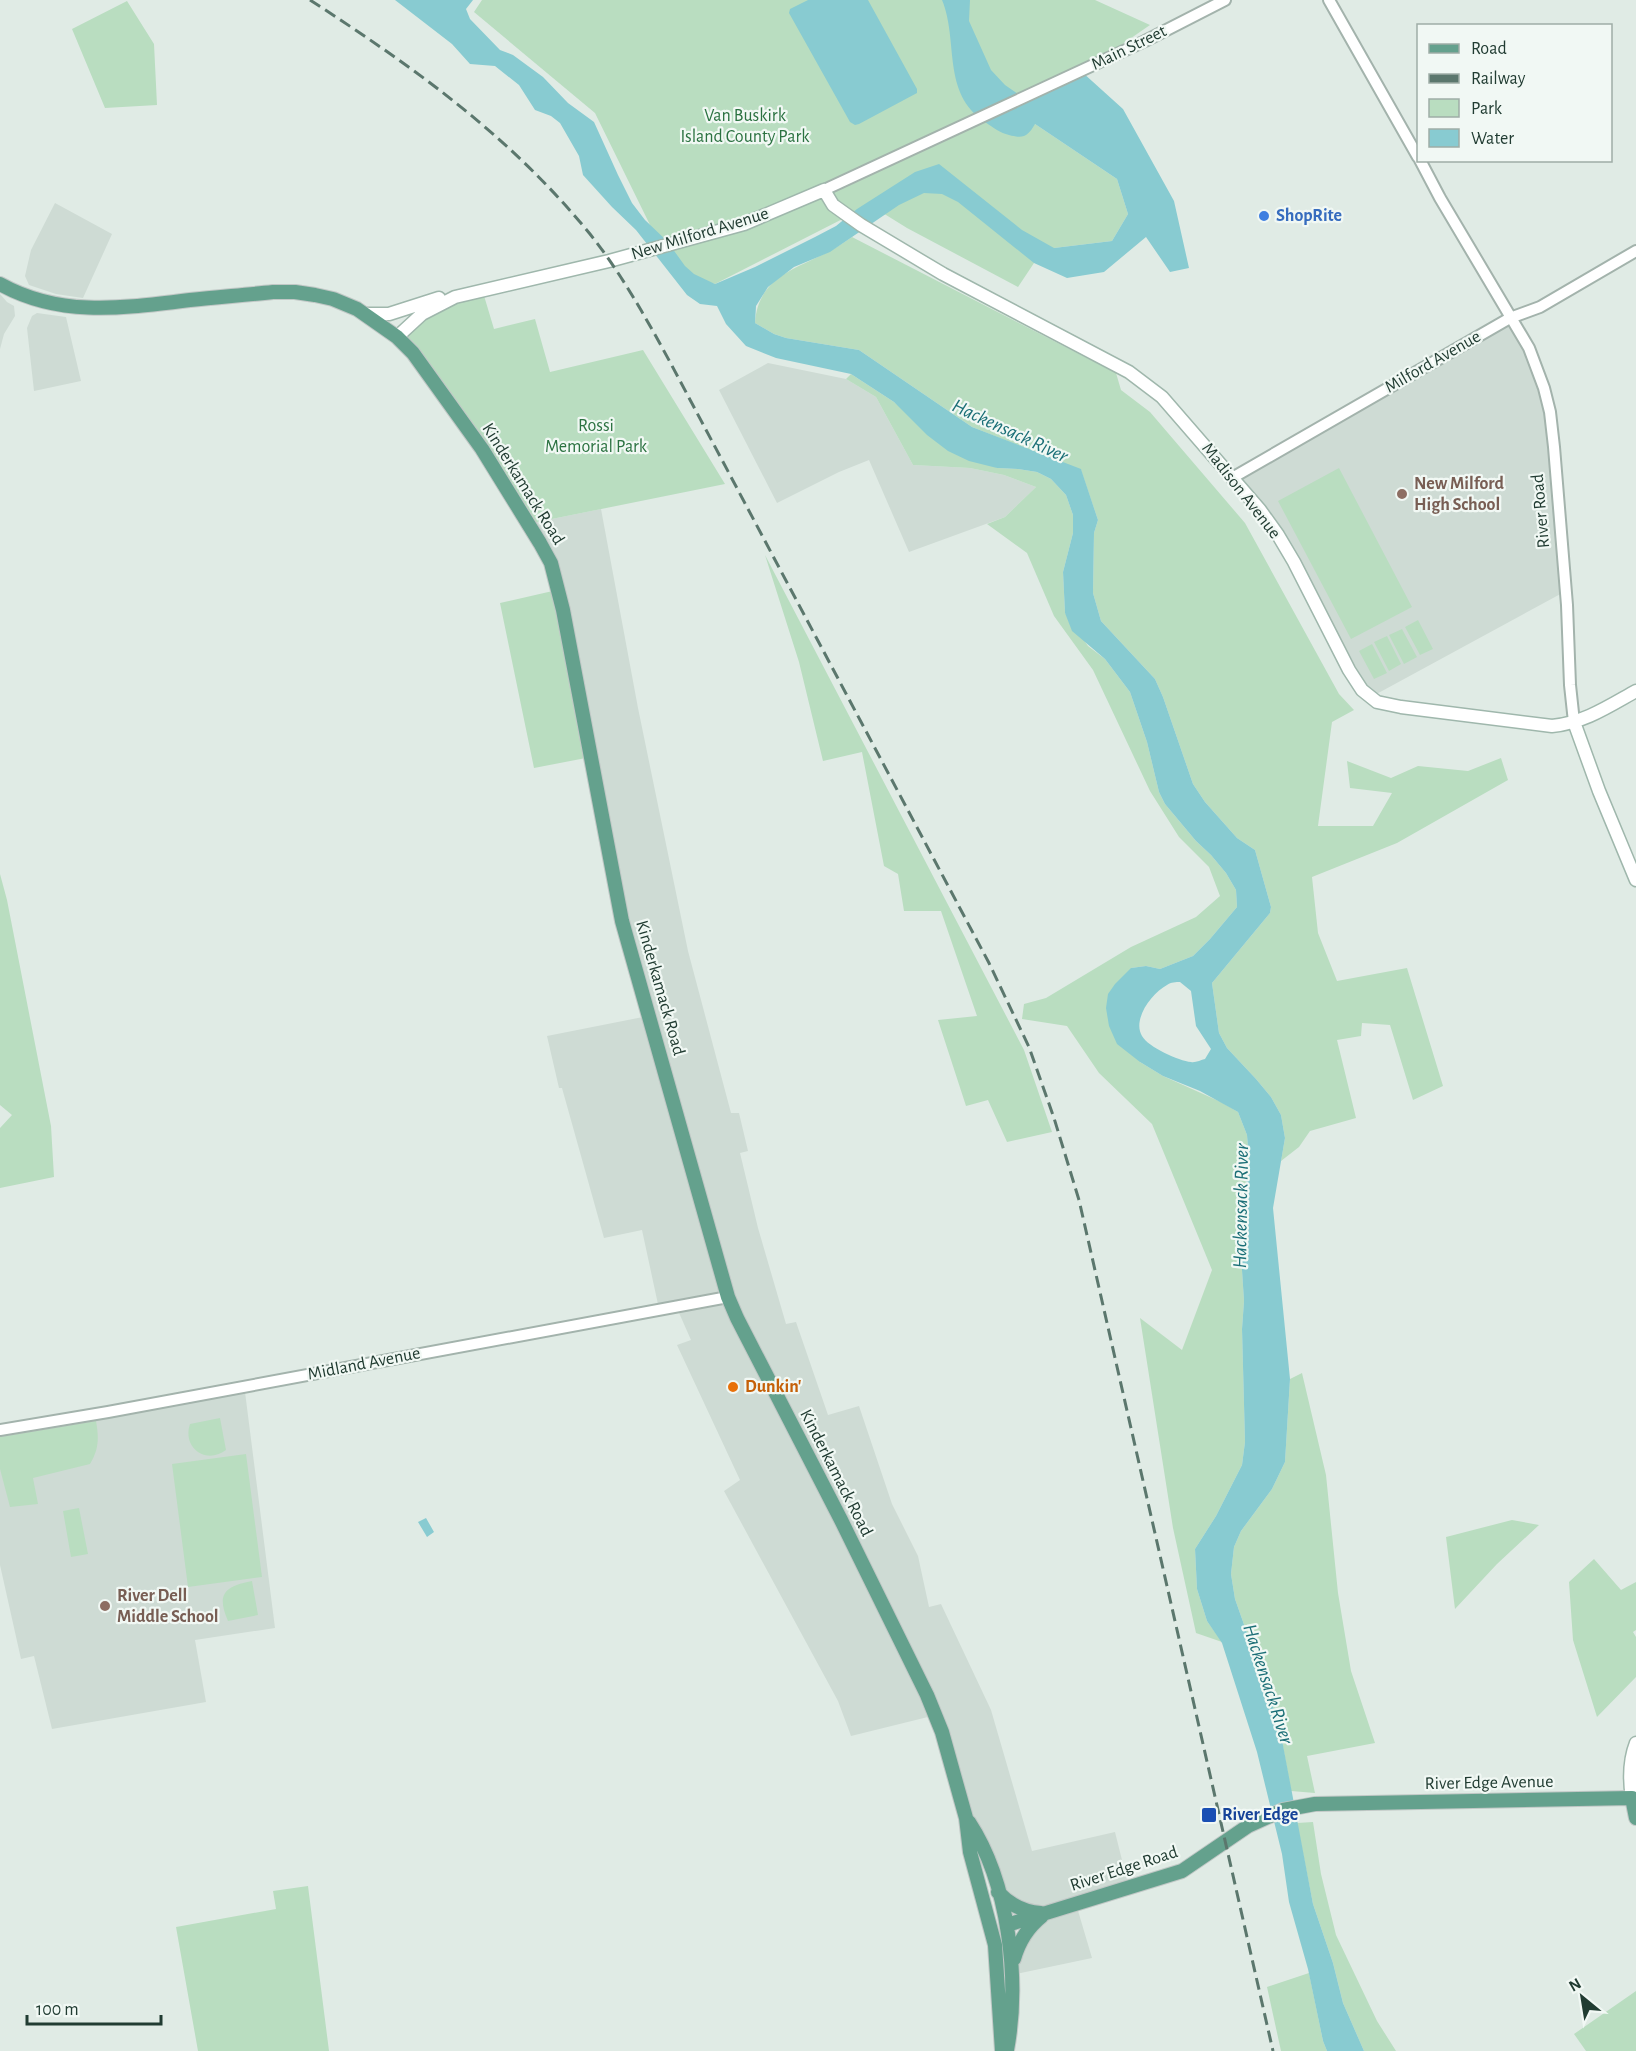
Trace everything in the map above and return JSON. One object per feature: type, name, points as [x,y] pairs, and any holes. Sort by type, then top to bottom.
[{"type":"main road","name":"Madison Avenue","points":[[824,190],[833,205],[867,229],[943,274],[1146,383],[1177,412],[1260,510],[1294,562],[1349,670],[1362,690],[1377,702],[1545,726],[1574,722],[1589,717],[1636,691]]},
{"type":"main road","name":"New Milford Avenue","points":[[397,337],[422,314],[463,294],[609,261],[723,230],[774,213],[824,190]]},
{"type":"main road","name":"Kinderkamack Road","points":[[0,284],[28,297],[88,309],[273,292],[296,292],[333,299],[366,314],[397,337],[413,353],[482,449],[550,563],[563,610],[585,720],[621,921],[728,1297],[841,1520],[927,1695],[942,1732],[966,1818],[970,1852],[995,1945],[1002,2051]]},
{"type":"main road","points":[[366,314],[389,314],[453,294],[463,294]]},
{"type":"main road","name":"River Road","points":[[1574,722],[1596,784],[1636,880]]},
{"type":"main road","points":[[1636,1743],[1630,1762],[1629,1776],[1636,1818]]},
{"type":"main road","name":"River Edge Avenue","points":[[1347,1804],[1632,1798]]},
{"type":"main road","name":"River Edge Road","points":[[1007,1925],[1182,1871],[1240,1830],[1268,1816],[1315,1804],[1347,1804]]},
{"type":"main road","points":[[966,1818],[980,1838],[1007,1925],[1011,1967],[1012,2021],[1007,2051]]},
{"type":"main road","points":[[998,1892],[1009,1903],[1019,1908],[1046,1913]]},
{"type":"main road","points":[[1011,1967],[1024,1934],[1046,1913]]},
{"type":"main road","points":[[1000,2016],[1011,1997]]},
{"type":"street","name":"Main Street","points":[[1032,93],[1146,41],[1225,0]]},
{"type":"street","name":"River Road","points":[[1329,0],[1389,102],[1417,155]]},
{"type":"street","name":"New Milford Avenue","points":[[824,190],[1032,93]]},
{"type":"street","name":"River Road","points":[[1421,162],[1529,348],[1538,368],[1550,412],[1567,605],[1574,722]]},
{"type":"street","name":"Milford Avenue","points":[[1232,478],[1510,318],[1540,307],[1636,251]]},
{"type":"street","name":"Midland Avenue","points":[[0,1430],[728,1297]]},
{"type":"shaded area","points":[[55,203],[112,234],[83,298],[56,294],[29,285],[25,276],[31,250]]},
{"type":"shaded area","points":[[0,294],[14,306],[15,316],[4,334],[0,349]]},
{"type":"shaded area","points":[[37,313],[66,317],[81,381],[34,391],[27,328],[32,316]]},
{"type":"shaded area","name":"New Milford High School","points":[[1510,318],[1544,388],[1566,591],[1371,697],[1294,562],[1232,478]]},
{"type":"shaded area","points":[[768,363],[846,379],[876,397],[913,465],[970,468],[1004,475],[1036,487],[1005,517],[909,552],[869,460],[839,472],[777,503],[719,390]]},
{"type":"shaded area","points":[[601,509],[638,708],[688,951],[731,1113],[739,1113],[748,1151],[740,1153],[758,1228],[786,1324],[796,1322],[828,1415],[859,1406],[892,1504],[918,1556],[929,1607],[941,1604],[991,1710],[1032,1851],[1115,1832],[1129,1888],[1076,1904],[1092,1958],[1011,1975],[1033,1923],[998,1892],[936,1715],[851,1736],[838,1701],[724,1491],[740,1480],[677,1345],[691,1340],[676,1306],[659,1309],[642,1230],[604,1238],[562,1088],[559,1088],[547,1036],[648,1016],[557,590],[527,524]]},
{"type":"shaded area","points":[[245,1392],[275,1628],[195,1640],[206,1702],[52,1729],[34,1656],[21,1659],[0,1565],[0,1430]]},
{"type":"green space","name":"Van Buskirk Island County Park","points":[[482,0],[1095,0],[1150,25],[1082,72],[1035,124],[1117,179],[1128,214],[1112,241],[1054,248],[1034,263],[1018,287],[907,228],[870,205],[715,284],[691,277],[651,227],[595,113],[474,12]]},
{"type":"green space","points":[[127,1],[154,44],[157,105],[105,108],[72,29]]},
{"type":"green space","points":[[852,237],[1116,373],[1121,390],[1150,412],[1245,523],[1339,694],[1354,710],[1332,722],[1318,826],[1373,826],[1392,793],[1350,788],[1347,761],[1391,778],[1418,766],[1468,771],[1501,758],[1508,780],[1397,843],[1312,877],[1318,933],[1337,981],[1407,968],[1443,1086],[1413,1100],[1390,1025],[1362,1023],[1361,1036],[1337,1040],[1356,1118],[1310,1131],[1299,1147],[1281,1161],[1285,1138],[1281,1115],[1271,1097],[1227,1048],[1219,1033],[1212,983],[1270,913],[1271,907],[1255,850],[1237,838],[1205,802],[1193,784],[1155,679],[1101,621],[1093,593],[1094,533],[1098,520],[1081,470],[972,427],[859,350],[786,338],[755,323],[763,295],[780,277]]},
{"type":"green space","name":"Rossi Memorial Park","points":[[482,289],[494,329],[535,319],[550,372],[643,350],[725,484],[527,524],[397,337],[412,322]]},
{"type":"green space","points":[[851,374],[894,402],[912,417],[997,468],[1037,472],[1051,479],[1066,495],[1073,515],[1073,533],[1063,572],[1065,613],[1088,646],[1105,659],[1130,692],[1147,742],[1159,792],[1165,804],[1226,873],[1236,890],[1237,907],[1193,956],[1160,969],[1146,966],[1131,968],[1140,1062],[1163,1076],[1238,1112],[1247,1135],[1249,1159],[1240,1240],[1244,1301],[1242,1329],[1245,1442],[1242,1465],[1216,1516],[1195,1549],[1197,1589],[1207,1621],[1222,1642],[1196,1633],[1173,1528],[1140,1318],[1182,1350],[1212,1270],[1152,1124],[1099,1073],[1067,1026],[1022,1019],[1024,1004],[1046,998],[1131,947],[1196,917],[1220,896],[1209,867],[1179,837],[1150,791],[1093,670],[1054,616],[1027,553],[987,524],[1005,517],[1036,487],[1004,475],[970,468],[913,465],[876,397],[846,379]]},
{"type":"green space","points":[[1339,468],[1412,607],[1351,639],[1278,501]]},
{"type":"green space","points":[[765,555],[1024,1050],[1052,1132],[1007,1142],[988,1100],[966,1106],[938,1020],[977,1016],[941,911],[904,911],[898,874],[884,866],[862,752],[823,761],[799,662]]},
{"type":"green space","points":[[557,590],[591,757],[534,768],[500,603]]},
{"type":"green space","points":[[1418,620],[1433,649],[1420,655],[1405,627]]},
{"type":"green space","points":[[1402,629],[1417,657],[1404,664],[1389,635]]},
{"type":"green space","points":[[1387,636],[1401,664],[1389,671],[1374,642]]},
{"type":"green space","points":[[1372,644],[1387,673],[1374,679],[1359,651]]},
{"type":"green space","points":[[0,874],[51,1126],[54,1177],[0,1188],[0,1128],[12,1115],[0,1105]]},
{"type":"green space","points":[[1302,1373],[1326,1475],[1338,1593],[1351,1671],[1375,1743],[1307,1756],[1315,1793],[1291,1791],[1279,1724],[1235,1599],[1231,1574],[1234,1547],[1241,1531],[1272,1489],[1285,1462],[1290,1379]]},
{"type":"green space","points":[[220,1418],[226,1450],[211,1456],[198,1452],[189,1440],[190,1424]]},
{"type":"green space","points":[[96,1421],[98,1443],[90,1464],[33,1478],[38,1504],[10,1507],[0,1469],[0,1437]]},
{"type":"green space","points":[[246,1454],[262,1577],[188,1587],[172,1464]]},
{"type":"green space","points":[[79,1508],[88,1554],[71,1557],[63,1511]]},
{"type":"green space","points":[[1512,1520],[1539,1525],[1497,1564],[1455,1609],[1446,1537]]},
{"type":"green space","points":[[1594,1559],[1621,1590],[1636,1582],[1636,1630],[1633,1632],[1636,1637],[1636,1677],[1597,1717],[1573,1640],[1569,1582]]},
{"type":"green space","points":[[252,1581],[258,1615],[228,1621],[223,1604],[225,1593],[235,1586]]},
{"type":"green space","points":[[1313,1822],[1321,1874],[1336,1935],[1377,2021],[1396,2051],[1364,2051],[1343,2003],[1333,1963],[1313,1904],[1297,1823]]},
{"type":"green space","points":[[308,1886],[329,2051],[198,2051],[176,1927],[276,1909],[273,1891]]},
{"type":"green space","points":[[1309,1973],[1327,2051],[1281,2051],[1267,1987]]},
{"type":"green space","points":[[1636,1991],[1636,2051],[1586,2051],[1574,2034]]},
{"type":"water","points":[[395,0],[473,0],[466,9],[470,19],[500,50],[513,55],[543,77],[568,103],[594,122],[632,203],[645,220],[667,241],[685,266],[694,274],[715,284],[755,267],[836,226],[857,209],[915,172],[939,164],[1022,230],[1054,248],[1112,241],[1128,214],[1117,179],[1035,124],[1025,136],[1014,136],[997,130],[971,110],[962,96],[953,66],[950,32],[942,0],[970,0],[969,21],[991,70],[1005,85],[1028,101],[1082,72],[1123,109],[1174,201],[1189,268],[1170,272],[1146,237],[1104,272],[1067,278],[1034,263],[958,202],[942,194],[924,193],[899,205],[830,252],[794,267],[768,287],[756,306],[755,323],[786,338],[859,350],[972,427],[1081,469],[1098,520],[1094,533],[1093,593],[1101,621],[1155,679],[1193,784],[1205,802],[1237,838],[1255,850],[1271,907],[1270,913],[1212,983],[1219,1033],[1227,1048],[1271,1097],[1281,1115],[1285,1138],[1273,1208],[1290,1379],[1285,1462],[1272,1489],[1241,1531],[1234,1547],[1231,1574],[1235,1599],[1279,1724],[1313,1904],[1333,1963],[1343,2003],[1364,2051],[1327,2051],[1323,2041],[1308,1969],[1289,1902],[1282,1854],[1257,1752],[1222,1643],[1207,1621],[1197,1589],[1195,1549],[1216,1516],[1242,1465],[1245,1442],[1242,1329],[1244,1301],[1240,1240],[1249,1159],[1247,1135],[1238,1112],[1200,1091],[1163,1076],[1117,1044],[1109,1026],[1106,1008],[1108,994],[1131,968],[1146,966],[1160,969],[1193,956],[1237,907],[1236,890],[1226,873],[1165,804],[1159,792],[1147,742],[1130,692],[1105,659],[1072,631],[1065,613],[1063,572],[1073,533],[1073,515],[1066,495],[1051,479],[1037,472],[997,468],[969,461],[948,451],[927,435],[894,402],[851,374],[776,358],[746,346],[726,324],[717,306],[700,304],[687,295],[636,230],[583,175],[579,156],[560,123],[551,116],[535,110],[519,85],[495,66],[470,64],[452,44]],"holes":[[[1180,982],[1191,991],[1196,1026],[1211,1049],[1205,1059],[1196,1062],[1179,1059],[1157,1049],[1145,1040],[1140,1029],[1145,1007],[1161,989],[1170,983]]]},
{"type":"water","points":[[808,0],[868,0],[917,89],[917,93],[859,124],[855,125],[850,122],[789,13],[790,9]]},
{"type":"water","points":[[426,1518],[434,1532],[427,1537],[418,1522]]},
{"type":"railway","points":[[310,0],[424,78],[494,135],[559,199],[590,234],[623,280],[670,362],[989,963],[1029,1047],[1079,1200],[1273,2051]]},
{"type":"place","name":"ShopRite","points":[[1264,216]]},
{"type":"place","name":"New Milford High School","points":[[1402,494]]},
{"type":"place","name":"Dunkin'","points":[[733,1387]]},
{"type":"place","name":"River Dell Middle School","points":[[105,1606]]},
{"type":"place","name":"River Edge","points":[[1209,1815]]},
{"type":"water label","name":"Hackensack River","points":[[1010,431]]},
{"type":"water label","name":"Hackensack River","points":[[1241,1206]]},
{"type":"water label","name":"Hackensack River","points":[[1268,1684]]}]
